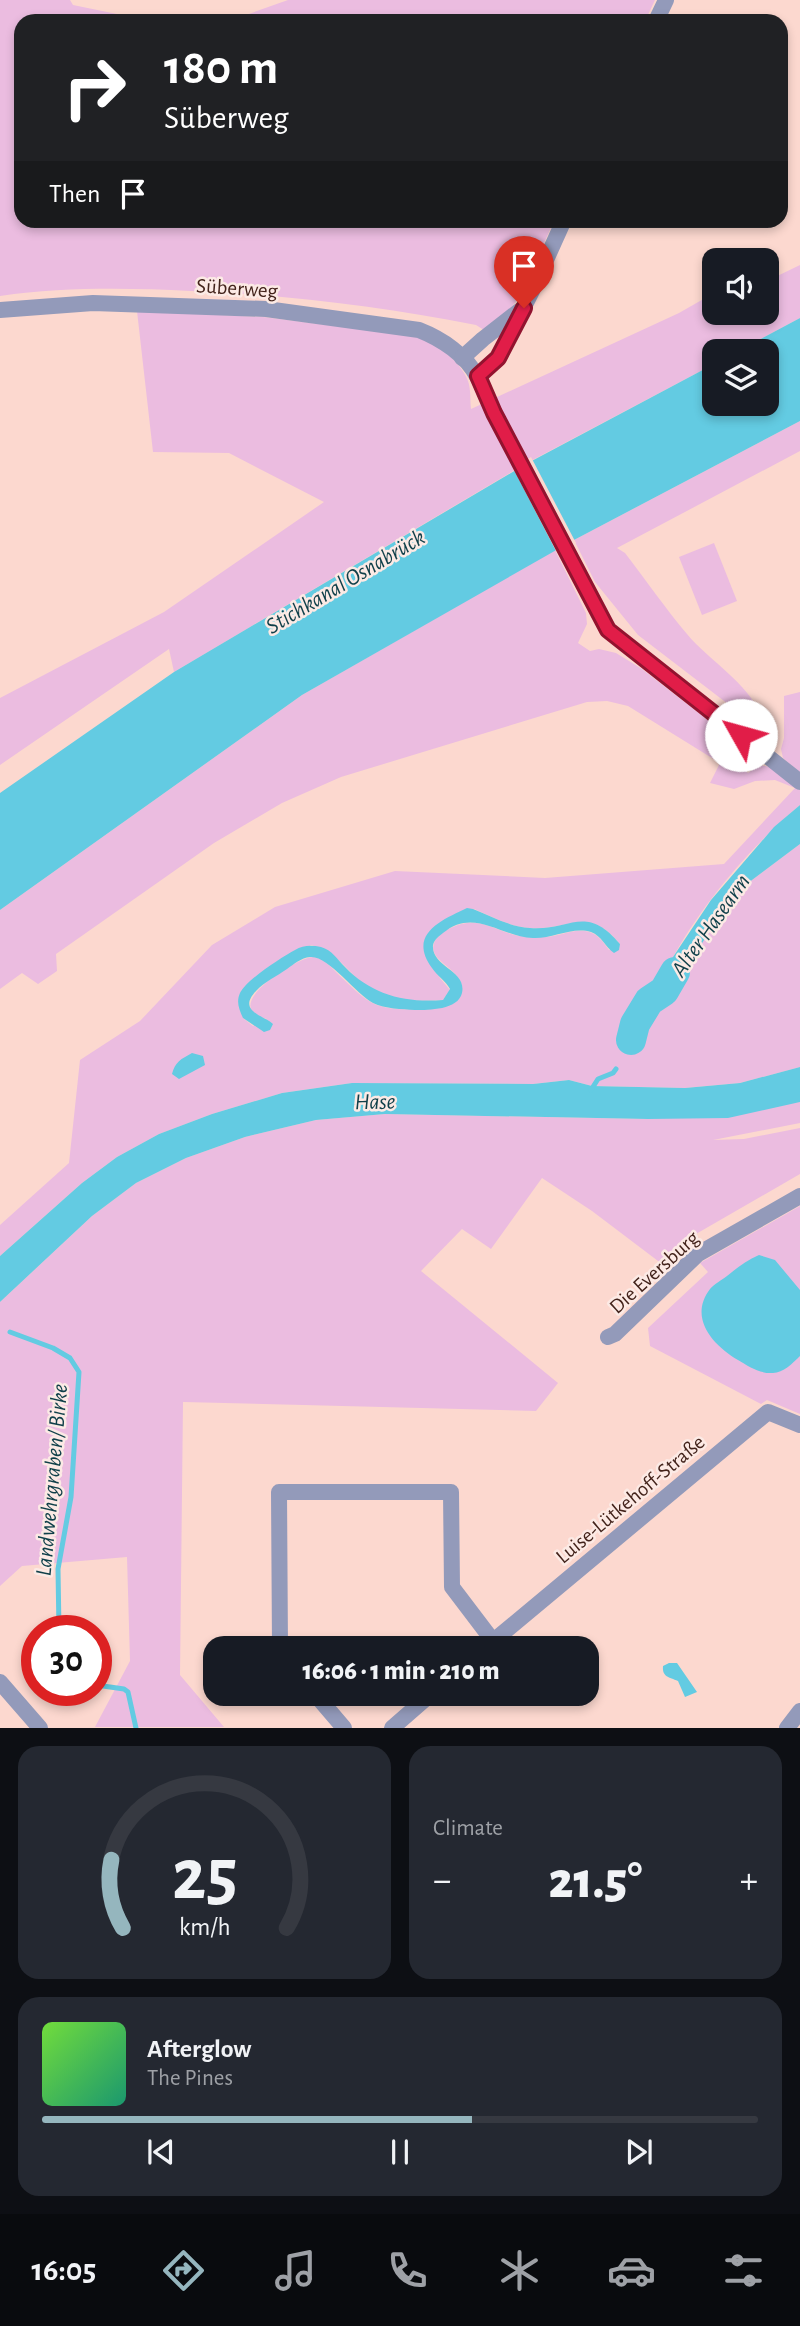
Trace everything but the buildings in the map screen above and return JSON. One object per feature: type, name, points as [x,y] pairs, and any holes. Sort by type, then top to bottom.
[{"type":"street","points":[[560,228],[498,358],[478,376],[494,413],[608,630],[800,782]]},
{"type":"street","name":"Süberweg","points":[[0,310],[93,303],[266,309],[419,330],[438,337],[478,376]]},
{"type":"street","points":[[462,358],[482,339],[524,308]]},
{"type":"street","name":"Die Eversburg","points":[[608,1337],[615,1334],[698,1254],[800,1196]]},
{"type":"street","name":"Luise-Lütkehoff-Straße","points":[[500,1636],[768,1412],[800,1425]]},
{"type":"street","name":"Luise-Lütkehoff-Straße","points":[[280,1636],[279,1492],[451,1492],[452,1587],[483,1636]]},
{"type":"street","points":[[0,1682],[40,1727]]},
{"type":"street","points":[[326,1706],[344,1727]]},
{"type":"street","points":[[392,1727],[417,1706]]},
{"type":"street","points":[[787,1727],[800,1711]]},
{"type":"shaded area","points":[[0,0],[70,0],[73,5],[117,14],[14,14],[14,228],[551,228],[520,296],[508,312],[484,330],[476,325],[405,312],[263,295],[119,289],[48,291],[0,296]]},
{"type":"shaded area","points":[[288,0],[655,0],[648,14],[249,14]]},
{"type":"shaded area","points":[[800,265],[800,318],[760,339],[702,339],[702,370],[525,464],[174,672],[169,649],[0,765],[0,698],[164,612],[324,502],[229,453],[153,452],[137,311],[263,317],[416,336],[439,348],[459,366],[469,384],[471,409],[702,300],[702,325],[779,325],[779,275]]},
{"type":"shaded area","points":[[800,421],[800,451],[617,548],[625,553],[696,644],[752,698],[762,722],[758,727],[638,635],[595,582],[574,540]]},
{"type":"shaded area","points":[[714,543],[737,601],[702,615],[679,557]]},
{"type":"shaded area","points":[[555,550],[586,613],[587,624],[578,643],[590,651],[599,649],[616,653],[642,669],[740,745],[746,752],[742,767],[748,773],[759,765],[770,767],[800,790],[800,805],[746,857],[697,919],[669,964],[661,986],[705,939],[731,899],[800,844],[800,1067],[740,1083],[685,1088],[592,1086],[569,1080],[533,1084],[352,1083],[282,1093],[212,1114],[159,1134],[117,1157],[82,1183],[0,1256],[0,1225],[69,1163],[80,1060],[140,1021],[212,945],[275,907],[395,871],[545,878],[724,864],[795,788],[775,780],[755,781],[734,789],[710,783],[720,763],[628,706],[607,701],[587,702],[341,777],[282,803],[214,843],[56,954],[57,971],[38,984],[22,973],[0,989],[0,910],[302,695]],"holes":[[[474,909],[508,923],[530,928],[577,922],[598,925],[620,944],[609,950],[596,935],[585,931],[528,937],[487,925],[462,924],[442,934],[436,939],[433,948],[435,955],[459,981],[461,990],[456,1002],[407,1009],[377,1005],[361,996],[324,961],[313,957],[279,973],[255,994],[250,1004],[254,1013],[267,1019],[253,1026],[243,1018],[241,991],[311,945],[328,952],[376,992],[404,1000],[443,1000],[450,990],[440,978],[425,938]]]},
{"type":"shaded area","points":[[800,692],[800,773],[783,758],[781,749],[784,738],[784,696]]},
{"type":"shaded area","points":[[800,1102],[800,1123],[713,1140],[744,1139],[800,1128],[800,1174],[689,1238],[662,1264],[592,1211],[542,1178],[491,1249],[462,1229],[421,1271],[558,1383],[536,1411],[183,1402],[180,1675],[203,1702],[203,1706],[206,1706],[224,1727],[95,1727],[106,1706],[112,1706],[112,1695],[130,1661],[127,1557],[22,1566],[0,1586],[0,1302],[92,1216],[136,1183],[186,1158],[245,1137],[316,1120],[385,1114],[648,1119]]},
{"type":"shaded area","points":[[800,1206],[800,1414],[767,1400],[761,1404],[650,1346],[648,1328],[708,1272],[700,1263]]},
{"type":"water","name":"Stichkanal Osnabrück","points":[[800,318],[800,421],[574,540],[302,695],[0,910],[0,793],[174,672],[526,464],[702,370],[702,416],[779,416],[779,339],[760,339]]},
{"type":"water","points":[[800,805],[800,844],[731,899],[668,995],[657,1004],[649,1001],[666,977],[669,963],[711,900],[774,827]]},
{"type":"water","points":[[467,908],[530,928],[587,922],[608,932],[620,944],[619,950],[614,953],[591,932],[570,932],[533,938],[488,925],[466,923],[443,933],[433,945],[437,959],[462,985],[459,999],[449,1006],[415,1010],[378,1005],[366,998],[325,962],[310,957],[298,961],[267,982],[251,998],[250,1008],[273,1024],[270,1030],[264,1032],[243,1018],[238,1002],[244,988],[273,963],[298,948],[308,946],[328,950],[355,977],[378,991],[415,1000],[443,1000],[450,989],[425,956],[425,937],[438,923]]},
{"type":"water","points":[[192,1053],[203,1056],[205,1065],[179,1079],[172,1074],[175,1066]]},
{"type":"water","name":"Hase","points":[[800,1067],[800,1102],[728,1118],[385,1114],[316,1120],[245,1137],[186,1158],[136,1183],[92,1216],[0,1302],[0,1256],[82,1183],[117,1157],[159,1134],[212,1114],[282,1093],[352,1083],[533,1084],[569,1080],[592,1086],[685,1088],[740,1083]]},
{"type":"water","points":[[759,1255],[775,1260],[800,1290],[800,1356],[777,1373],[759,1371],[729,1354],[712,1339],[703,1320],[704,1300],[710,1289]]},
{"type":"water","points":[[677,1663],[697,1692],[685,1697],[678,1681],[664,1672],[663,1666]]},
{"type":"pier","points":[[531,457],[576,543],[557,553],[513,468]]},
{"type":"waterway","name":"Alter Hasearm","points":[[631,1040],[635,1024],[649,1001],[664,991],[675,972]]},
{"type":"waterway","name":"Alter Hasearm","points":[[591,1090],[598,1079],[616,1069]]},
{"type":"waterway","name":"Landwehrgraben/ Birke","points":[[10,1332],[53,1348],[70,1358],[79,1372],[71,1497],[58,1569],[59,1615]]},
{"type":"waterway","name":"Landwehrgraben/ Birke","points":[[112,1687],[128,1692],[136,1728]]},
{"type":"route","points":[[524,308],[498,358],[478,376],[487,400],[608,630],[741,735]]}]
